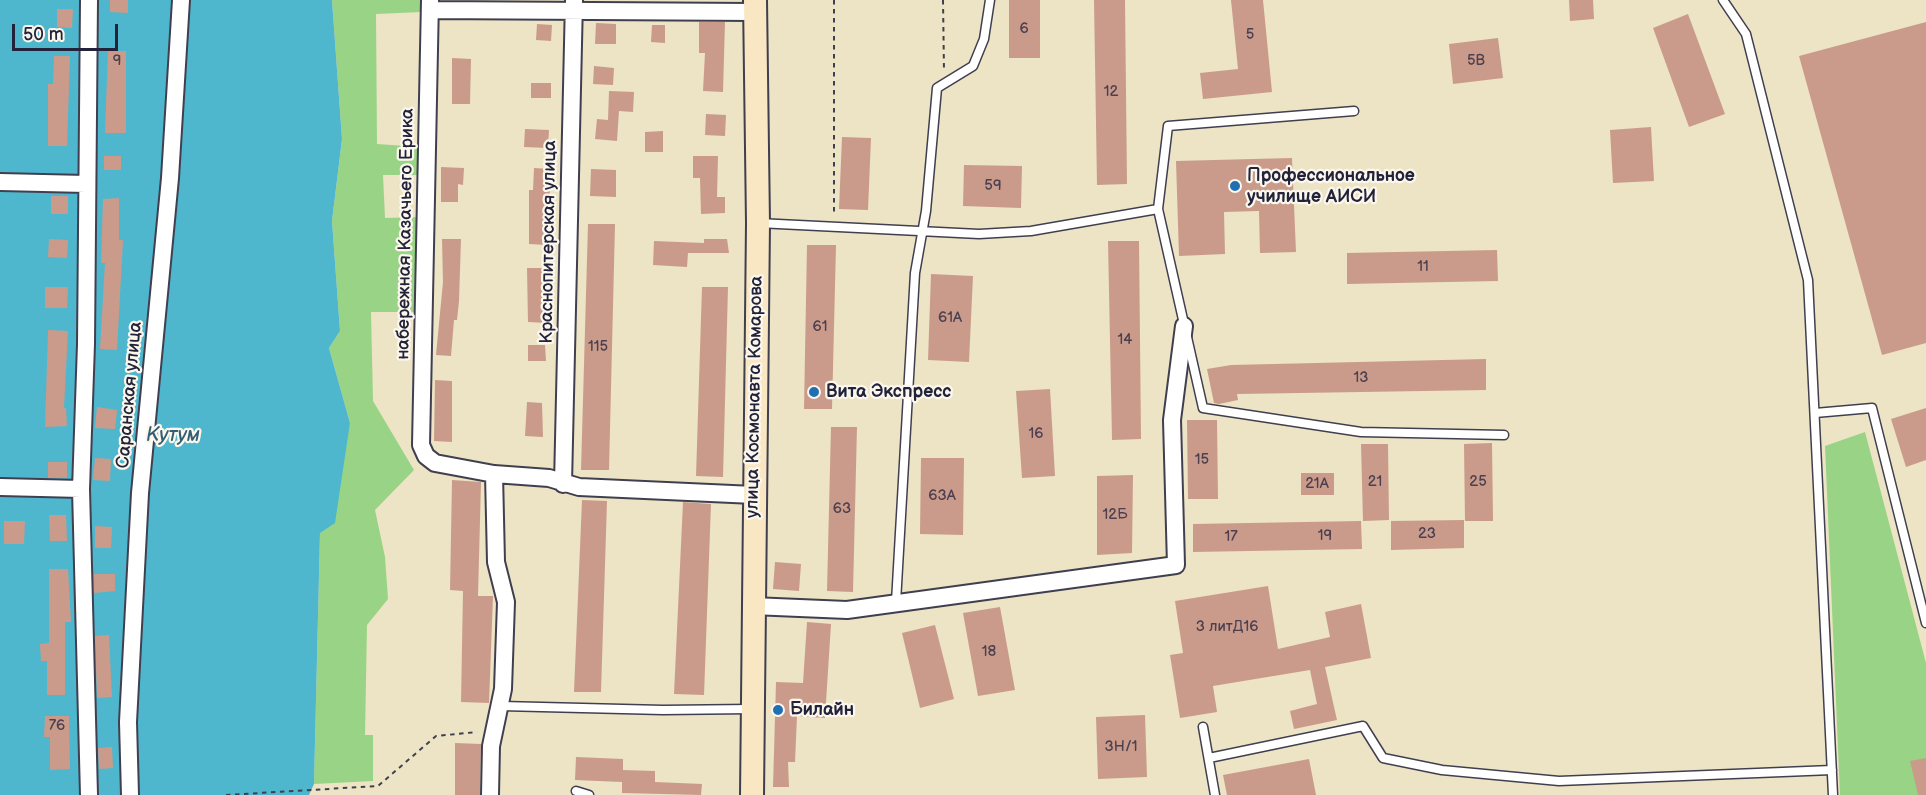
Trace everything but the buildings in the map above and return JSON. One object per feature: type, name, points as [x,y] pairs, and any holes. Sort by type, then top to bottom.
[{"type":"main road","name":"улица Космонавта Комарова","points":[[752,795],[752,606],[758,223],[754,6]]},
{"type":"street","points":[[88,0],[86,344],[81,489],[89,795]]},
{"type":"street","name":"Саранская улица","points":[[130,795],[128,722],[140,494],[170,178],[181,0]]},
{"type":"street","points":[[430,5],[754,6]]},
{"type":"street","name":"набережная Казачьего Ерика","points":[[430,5],[421,445],[426,456],[435,463],[494,474]]},
{"type":"street","name":"Краснопитерская улица","points":[[563,484],[574,5]]},
{"type":"street","points":[[0,182],[86,184]]},
{"type":"street","points":[[752,606],[847,610],[1176,565],[1172,420],[1184,326]]},
{"type":"street","points":[[490,795],[490,746],[501,706],[506,602],[496,562],[494,474],[538,476],[563,484],[754,495]]},
{"type":"street","points":[[0,488],[81,489]]},
{"type":"lane","points":[[896,602],[915,273],[923,231],[937,88],[973,66],[984,39],[990,0]]},
{"type":"lane","points":[[1723,0],[1746,34],[1808,280],[1833,795]]},
{"type":"lane","points":[[1354,111],[1168,126],[1158,209],[1203,408],[1361,432],[1504,435]]},
{"type":"lane","points":[[758,223],[979,234],[1031,231],[1158,209]]},
{"type":"lane","points":[[1815,413],[1872,408],[1926,623]]},
{"type":"lane","points":[[501,706],[663,710],[752,708]]},
{"type":"lane","points":[[1209,758],[1363,726],[1383,758],[1442,770],[1559,781],[1832,770]]},
{"type":"lane","points":[[1203,727],[1215,795]]},
{"type":"lane","points":[[576,790],[589,795]]},
{"type":"path","points":[[834,0],[834,226]]},
{"type":"path","points":[[943,0],[944,84]]},
{"type":"path","points":[[226,795],[378,786],[436,736],[494,730]]},
{"type":"green space","points":[[332,0],[421,0],[421,12],[376,14],[377,144],[420,147],[419,175],[383,175],[385,218],[420,217],[416,312],[371,312],[373,401],[414,470],[375,510],[385,557],[388,599],[367,625],[365,735],[373,735],[373,781],[314,784],[320,533],[350,423],[329,348],[340,331],[332,221],[342,139]]},
{"type":"green space","points":[[1865,432],[1926,663],[1926,795],[1840,795],[1825,446]]},
{"type":"water","name":"Кутум","points":[[0,0],[332,0],[342,139],[332,221],[340,331],[329,348],[350,423],[335,523],[320,533],[314,784],[309,795],[0,795]]},
{"type":"place","name":"Профессиональное училище АИСИ","points":[[1235,186]]},
{"type":"place","name":"Вита Экспресс","points":[[814,392]]},
{"type":"place","name":"Билайн","points":[[778,710]]}]
